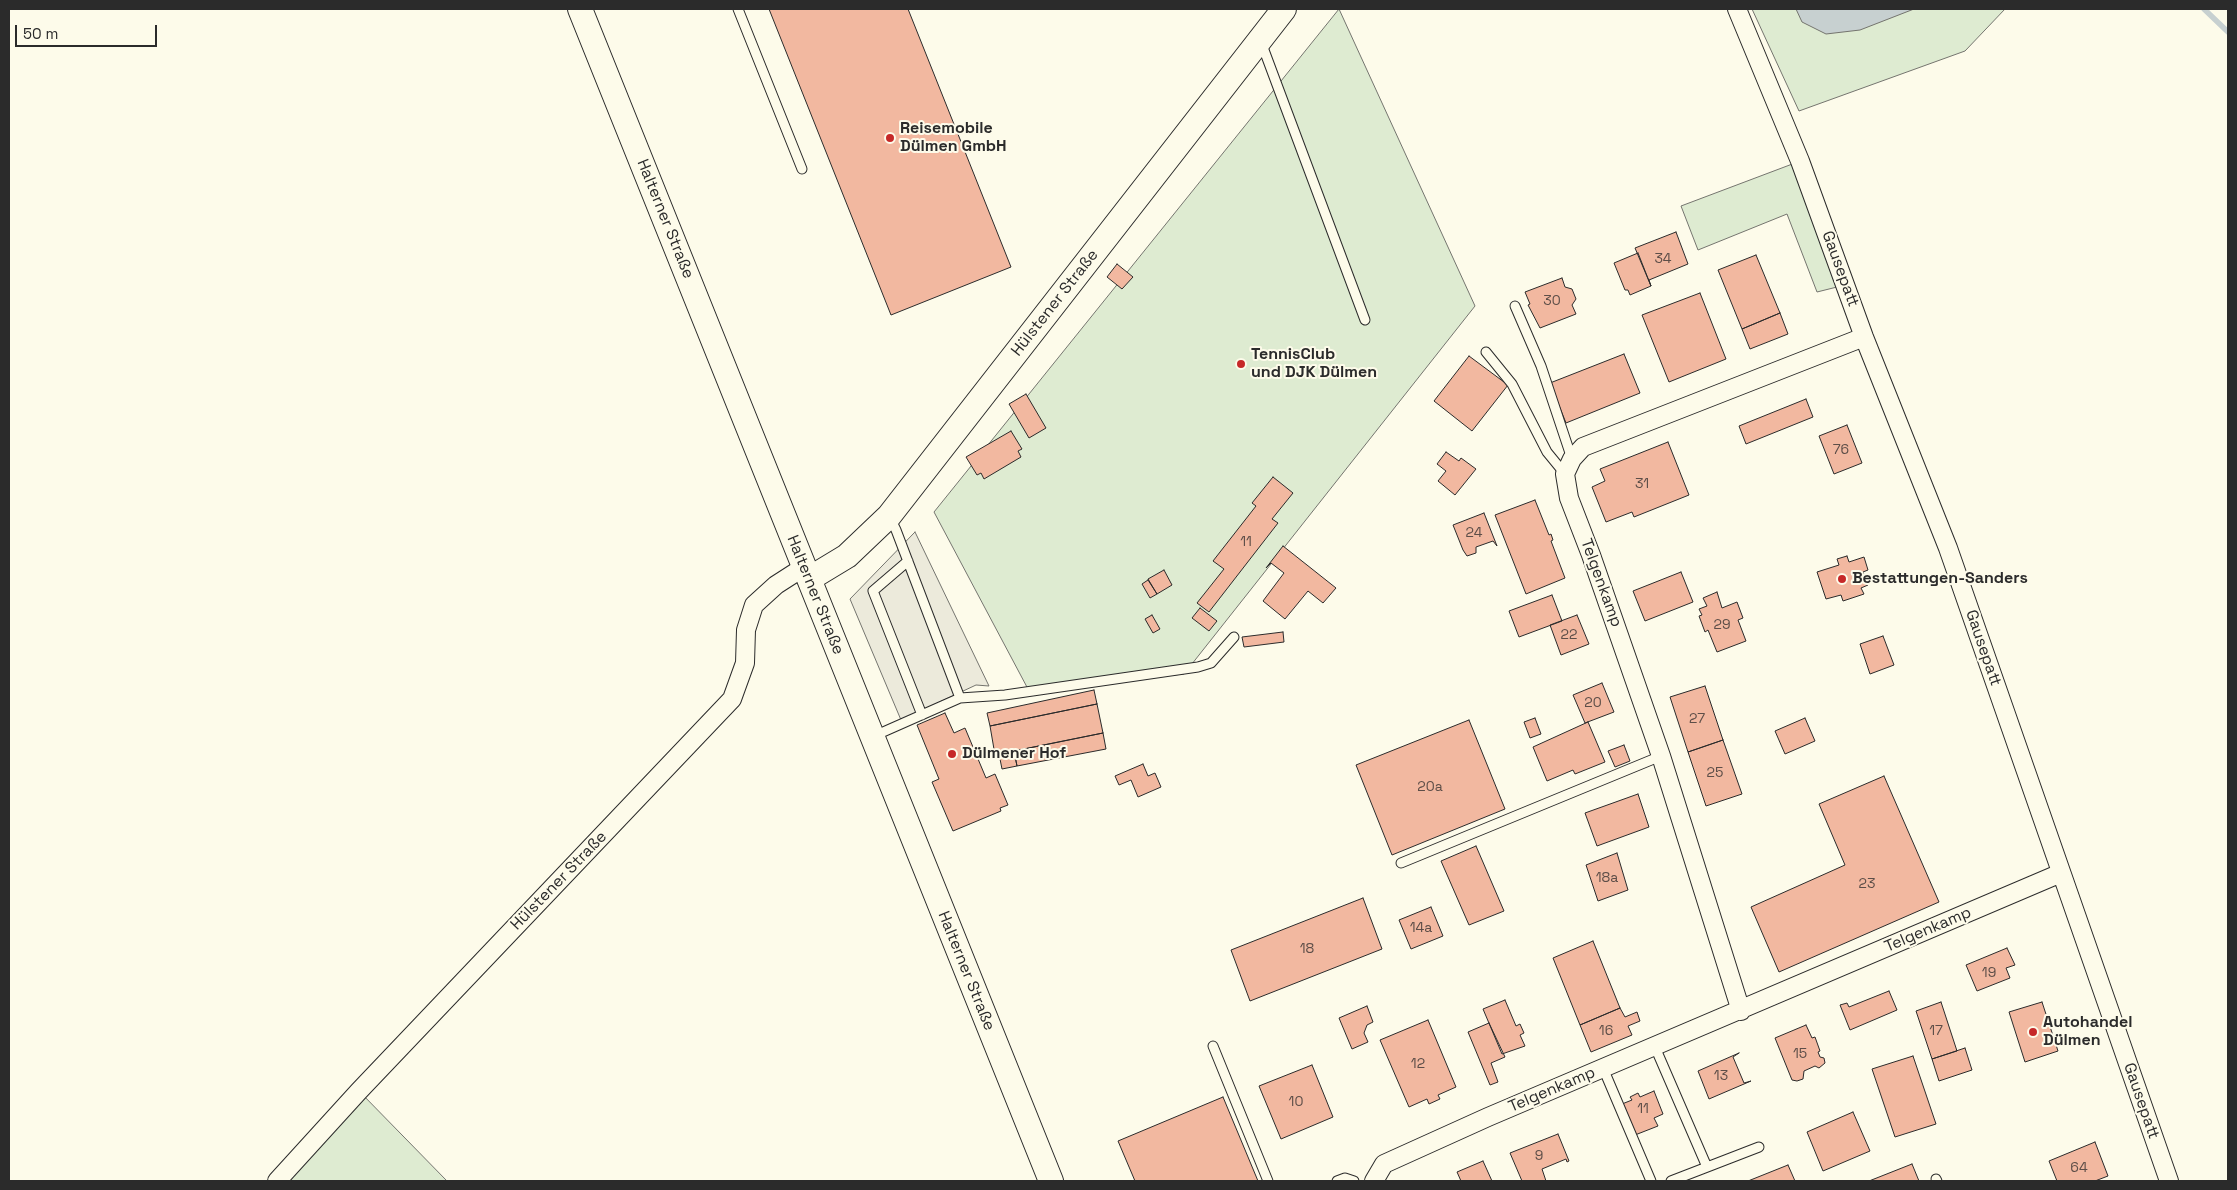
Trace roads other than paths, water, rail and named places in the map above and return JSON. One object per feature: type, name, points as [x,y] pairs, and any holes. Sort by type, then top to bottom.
[{"type":"main road","name":"Halterner Straße","points":[[580,9],[1051,1181]]},
{"type":"main road","name":"Hülstener Straße","points":[[806,573],[847,556],[889,516],[1284,9]]},
{"type":"street","name":"Gausepatt","points":[[1737,9],[1818,206],[1864,336],[1948,548],[2169,1181]]},
{"type":"street","points":[[1569,466],[1583,447],[1864,336]]},
{"type":"street","name":"Telgenkamp","points":[[1569,466],[1569,498],[1592,554],[1661,756],[1741,1011]]},
{"type":"street","name":"Hülstener Straße","points":[[277,1181],[359,1091],[732,699],[745,663],[746,630],[754,605],[776,585],[806,573]]},
{"type":"street","name":"Telgenkamp","points":[[1374,1181],[1384,1164],[1488,1117],[1741,1011],[2061,873]]},
{"type":"lane","points":[[738,9],[802,169]]},
{"type":"lane","points":[[1260,39],[1365,320]]},
{"type":"lane","points":[[1515,306],[1541,366],[1569,466]]},
{"type":"lane","points":[[1486,352],[1512,384],[1547,452],[1569,466]]},
{"type":"lane","points":[[889,516],[960,698]]},
{"type":"lane","points":[[908,561],[873,591],[922,716]]},
{"type":"lane","points":[[872,737],[960,698],[1005,695],[1198,667],[1211,663],[1234,637]]},
{"type":"lane","points":[[1401,863],[1661,756]]},
{"type":"lane","points":[[1213,1046],[1268,1181]]},
{"type":"lane","points":[[1655,1047],[1708,1167]]},
{"type":"lane","points":[[1604,1068],[1651,1181]]},
{"type":"lane","points":[[1671,1181],[1759,1147]]},
{"type":"lane","points":[[1337,1181],[1344,1178],[1354,1181]]},
{"type":"waterway","points":[[2204,9],[2228,32]]},
{"type":"place","name":"Reisemobile Dülmen GmbH","points":[[890,138]]},
{"type":"place","name":"TennisClub und DJK Dülmen","points":[[1241,364]]},
{"type":"place","name":"Bestattungen-Sanders","points":[[1842,579]]},
{"type":"place","name":"Dülmener Hof","points":[[952,754]]},
{"type":"place","name":"Autohandel Dülmen","points":[[2033,1032]]}]
